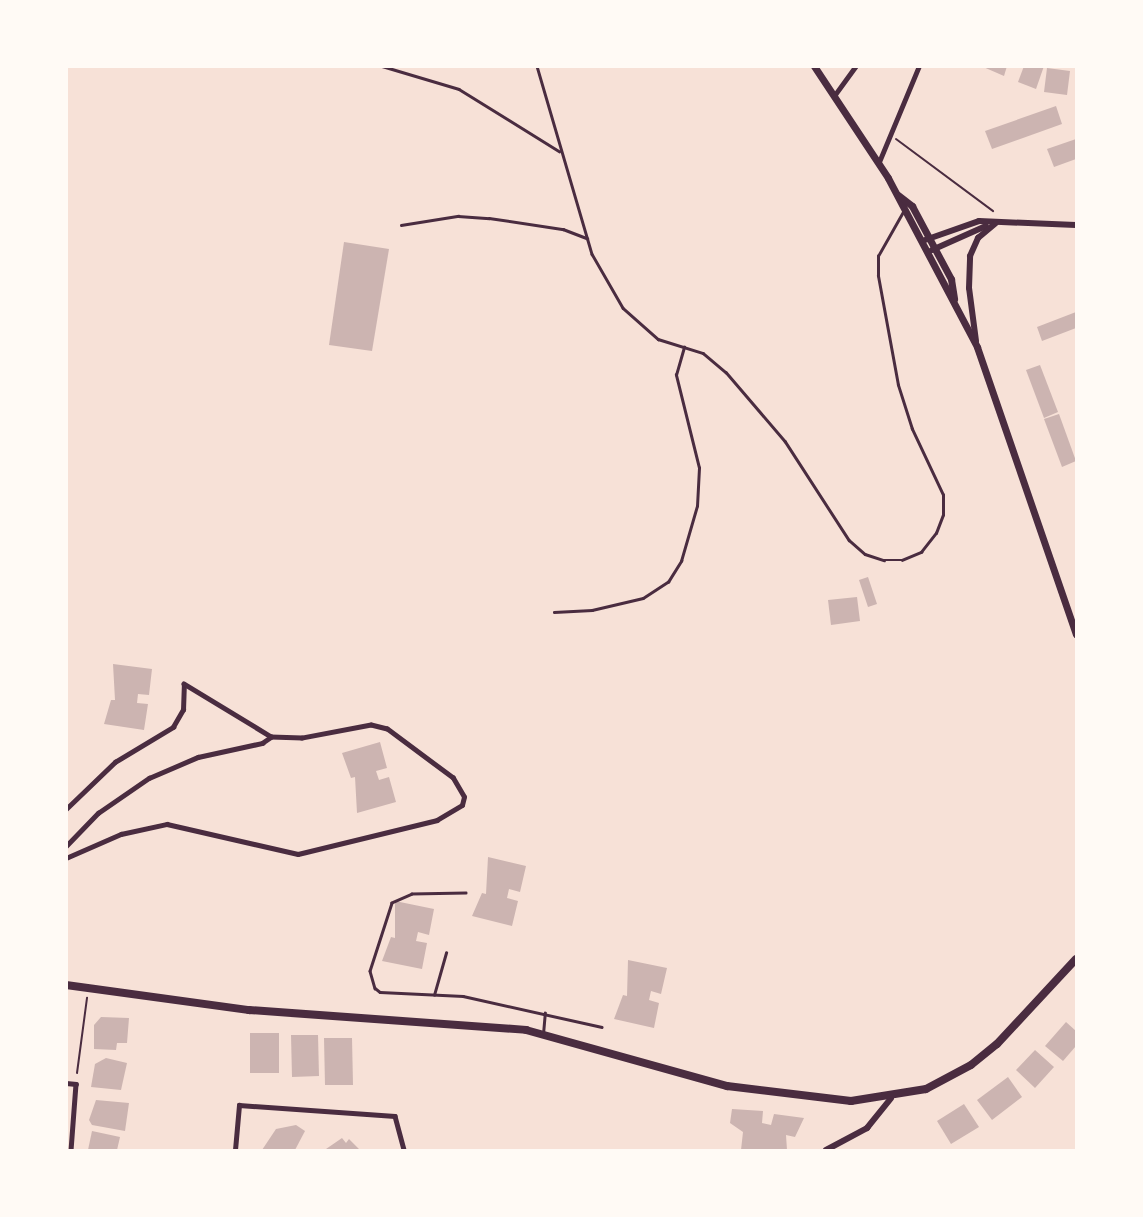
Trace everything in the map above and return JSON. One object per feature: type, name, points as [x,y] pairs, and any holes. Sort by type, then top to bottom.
[{"type":"main road","points":[[814,66],[895,192],[919,243],[954,300],[977,347],[1076,634]]},
{"type":"main road","points":[[895,192],[912,206],[951,279],[954,300]]},
{"type":"main road","points":[[66,985],[261,1011],[467,1022],[543,1034],[727,1086],[815,1099],[891,1098],[926,1089],[971,1065],[997,1044],[1076,959]]},
{"type":"street","points":[[834,96],[856,66]]},
{"type":"street","points":[[878,163],[919,66]]},
{"type":"street","points":[[925,254],[998,222]]},
{"type":"street","points":[[977,347],[969,288],[970,256],[978,238],[998,222]]},
{"type":"street","points":[[919,243],[964,223],[1076,225]]},
{"type":"street","points":[[66,809],[107,769],[173,727],[183,710],[184,684],[271,737],[302,738],[371,725],[387,729],[453,778],[464,797],[462,805],[437,820],[298,854],[167,824],[121,834],[66,858]]},
{"type":"street","points":[[66,846],[98,813],[149,778],[198,757],[266,743],[271,737]]},
{"type":"street","points":[[66,1083],[76,1084],[71,1150]]},
{"type":"street","points":[[827,1150],[867,1128],[891,1098]]},
{"type":"street","points":[[235,1150],[239,1105],[396,1116],[404,1150]]},
{"type":"lane","points":[[382,66],[459,89],[559,151]]},
{"type":"lane","points":[[537,66],[559,151],[587,238],[607,283],[640,327],[658,339],[703,353],[726,372],[785,441],[849,540],[865,554],[884,560],[902,560],[921,552],[936,533],[943,495],[912,429],[898,385],[878,276],[878,256],[903,212]]},
{"type":"lane","points":[[401,225],[458,216],[489,218],[563,229],[587,238]]},
{"type":"lane","points":[[554,612],[592,610],[643,598],[668,582],[681,561],[697,506],[699,468],[677,375],[684,347]]},
{"type":"lane","points":[[466,893],[407,895],[392,903],[383,921],[370,971],[375,988],[545,1012],[602,1027]]},
{"type":"lane","points":[[434,995],[446,953]]},
{"type":"lane","points":[[543,1034],[545,1012]]},
{"type":"path","points":[[890,135],[1008,222]]},
{"type":"path","points":[[77,1073],[88,989]]},
{"type":"building","points":[[981,66],[1007,66],[1004,76]]},
{"type":"building","points":[[1024,66],[1044,66],[1036,89],[1018,82]]},
{"type":"building","points":[[1047,68],[1070,71],[1067,95],[1044,92]]},
{"type":"building","points":[[1056,106],[1062,124],[992,149],[985,131]]},
{"type":"building","points":[[1076,139],[1076,159],[1054,167],[1047,149]]},
{"type":"building","points":[[344,242],[389,249],[372,351],[329,345]]},
{"type":"building","points":[[1076,312],[1076,328],[1042,341],[1037,327]]},
{"type":"building","points":[[1040,365],[1058,412],[1044,418],[1026,370]]},
{"type":"building","points":[[1059,414],[1076,461],[1062,467],[1044,419]]},
{"type":"building","points":[[868,577],[877,604],[868,607],[859,580]]},
{"type":"building","points":[[857,597],[860,621],[831,625],[828,600]]},
{"type":"building","points":[[113,664],[152,669],[149,695],[138,694],[137,703],[148,704],[144,730],[104,724],[111,700],[115,700]]},
{"type":"building","points":[[380,742],[387,768],[376,771],[379,780],[389,777],[396,802],[357,813],[355,777],[351,778],[342,753]]},
{"type":"building","points":[[488,857],[526,866],[520,892],[509,889],[507,898],[518,901],[512,926],[472,916],[482,893],[486,894]]},
{"type":"building","points":[[395,901],[434,909],[429,935],[418,932],[416,941],[427,943],[422,969],[382,961],[391,937],[395,938]]},
{"type":"building","points":[[628,960],[667,968],[661,994],[651,991],[649,1000],[659,1003],[654,1028],[614,1019],[623,995],[627,996]]},
{"type":"building","points":[[101,1017],[129,1018],[127,1043],[117,1043],[116,1050],[94,1049],[94,1025]]},
{"type":"building","points":[[1066,1022],[1076,1031],[1076,1046],[1063,1061],[1045,1046]]},
{"type":"building","points":[[250,1033],[279,1033],[279,1073],[250,1073]]},
{"type":"building","points":[[291,1035],[318,1035],[319,1076],[292,1077]]},
{"type":"building","points":[[324,1038],[352,1038],[353,1085],[325,1085]]},
{"type":"building","points":[[1035,1050],[1054,1067],[1035,1088],[1016,1070]]},
{"type":"building","points":[[106,1058],[127,1063],[121,1090],[91,1087],[95,1064]]},
{"type":"building","points":[[1008,1077],[1022,1097],[992,1120],[977,1100]]},
{"type":"building","points":[[96,1100],[129,1103],[125,1131],[92,1125],[89,1120]]},
{"type":"building","points":[[964,1104],[979,1127],[951,1144],[937,1121]]},
{"type":"building","points":[[732,1109],[763,1111],[762,1123],[771,1125],[774,1114],[804,1118],[795,1137],[786,1135],[787,1150],[741,1150],[743,1132],[730,1123]]},
{"type":"building","points":[[296,1125],[305,1131],[295,1150],[262,1150],[276,1129]]},
{"type":"building","points":[[92,1131],[120,1137],[117,1150],[88,1150]]},
{"type":"building","points":[[342,1138],[346,1143],[349,1139],[360,1150],[326,1149]]}]
